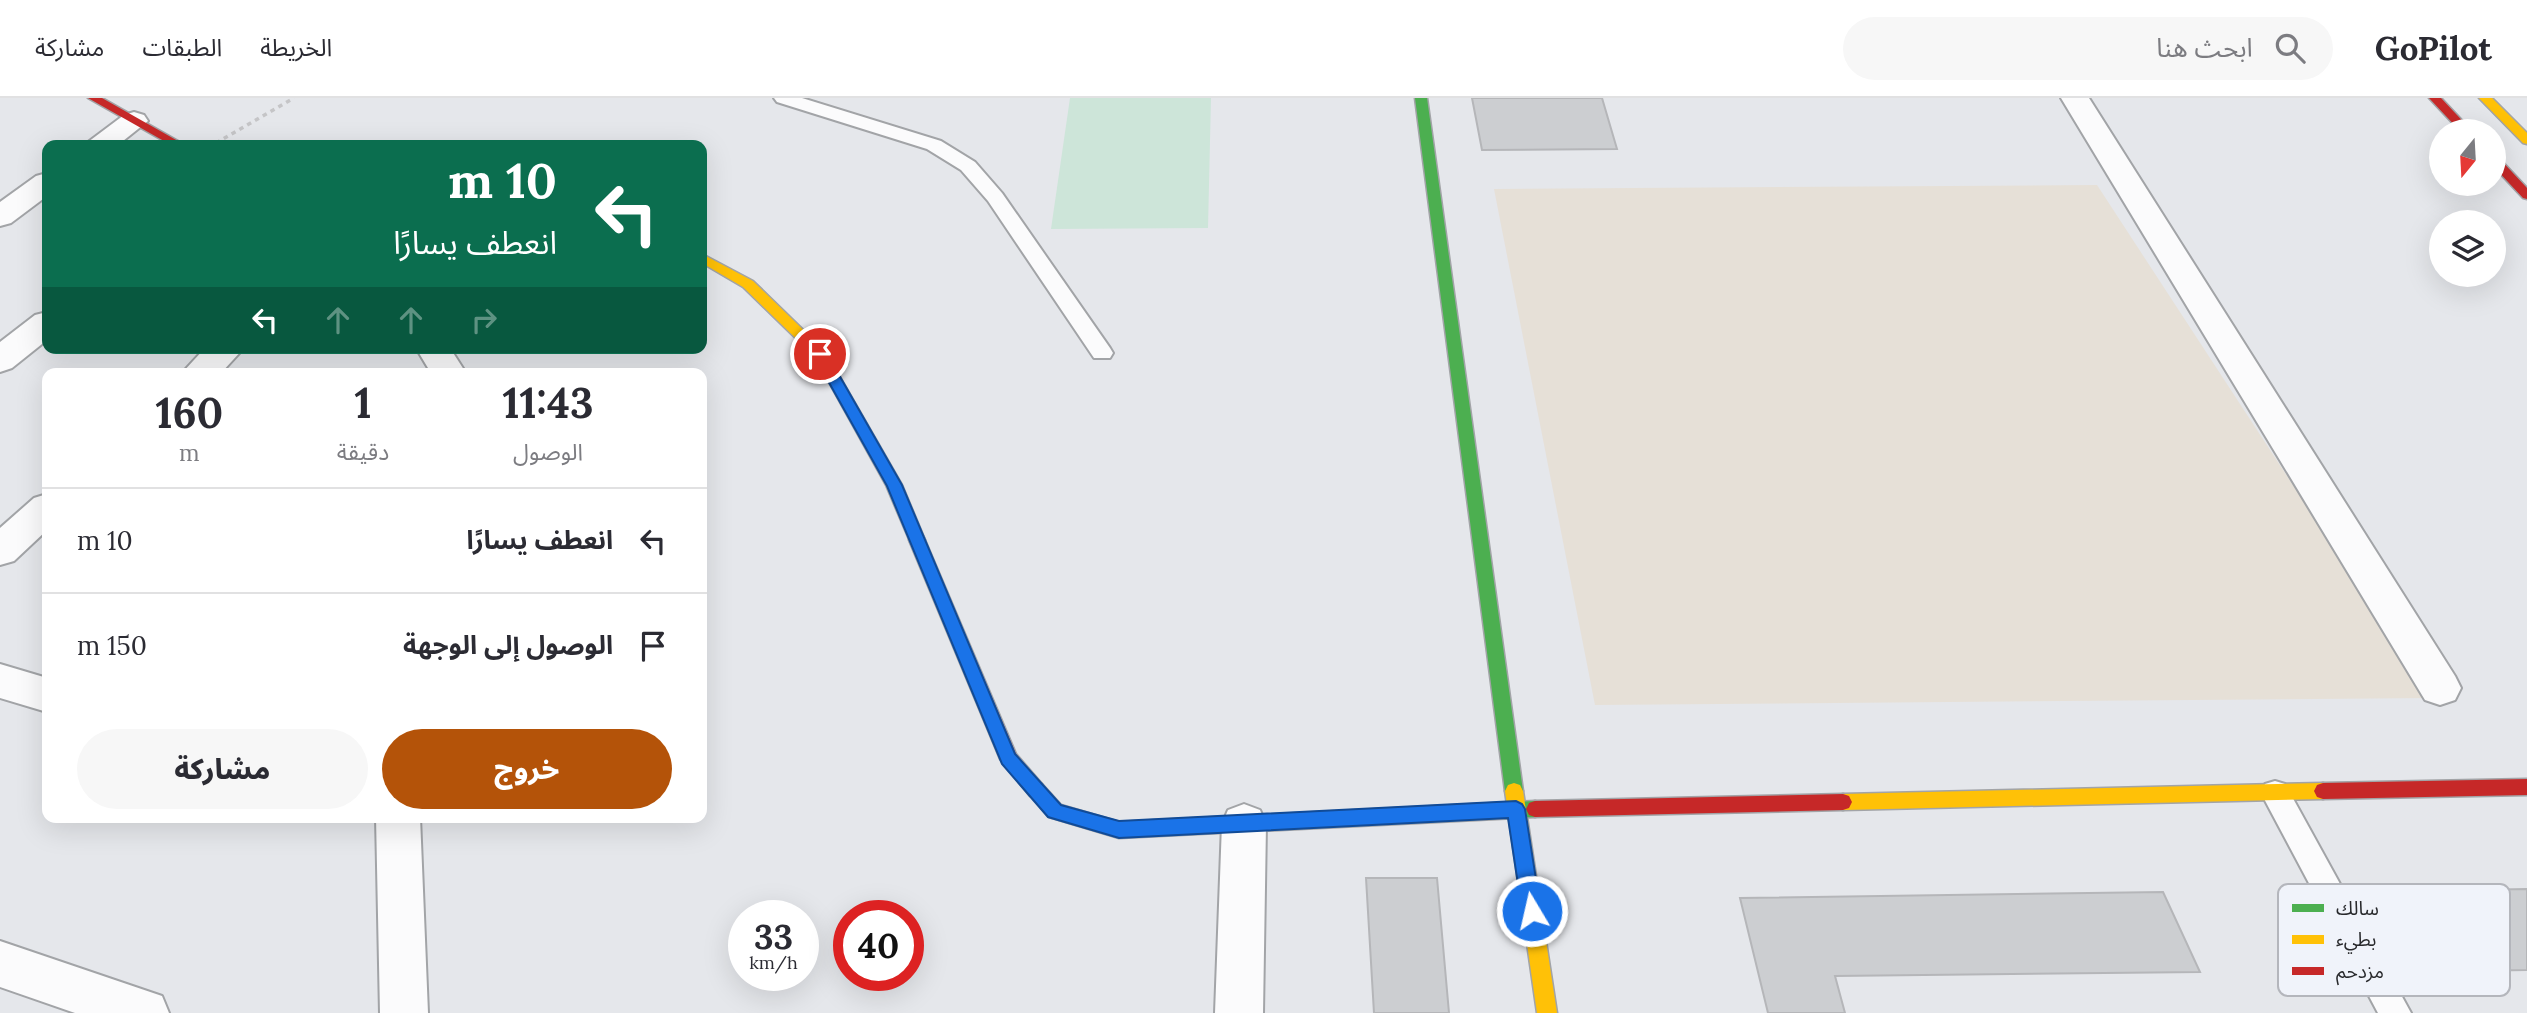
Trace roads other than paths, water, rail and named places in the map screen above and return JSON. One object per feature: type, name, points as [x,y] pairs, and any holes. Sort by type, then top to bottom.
[{"type":"street","points":[[94,98],[170,140]]},
{"type":"street","points":[[1421,98],[1516,809],[1547,1013]]},
{"type":"street","points":[[2075,98],[2440,688]]},
{"type":"street","points":[[2435,98],[2455,119]]},
{"type":"street","points":[[2485,98],[2527,140]]},
{"type":"street","points":[[106,140],[134,121]]},
{"type":"street","points":[[2506,173],[2527,195]]},
{"type":"street","points":[[0,188],[41,192]]},
{"type":"street","points":[[0,216],[41,192]]},
{"type":"street","points":[[707,261],[748,284],[820,354],[894,485],[1009,759],[1055,811],[1119,830],[1516,809],[2527,788]]},
{"type":"street","points":[[0,360],[42,327]]},
{"type":"street","points":[[205,368],[220,354]]},
{"type":"street","points":[[0,550],[42,512]]},
{"type":"street","points":[[0,681],[42,694]]},
{"type":"street","points":[[398,823],[404,1013]]},
{"type":"street","points":[[1239,1013],[1244,824]]},
{"type":"street","points":[[0,964],[69,1001],[145,1013]]},
{"type":"lane","points":[[783,98],[934,145],[968,166],[995,197],[1102,352]]},
{"type":"lane","points":[[2275,793],[2325,884]]},
{"type":"lane","points":[[2386,996],[2395,1013]]}]
